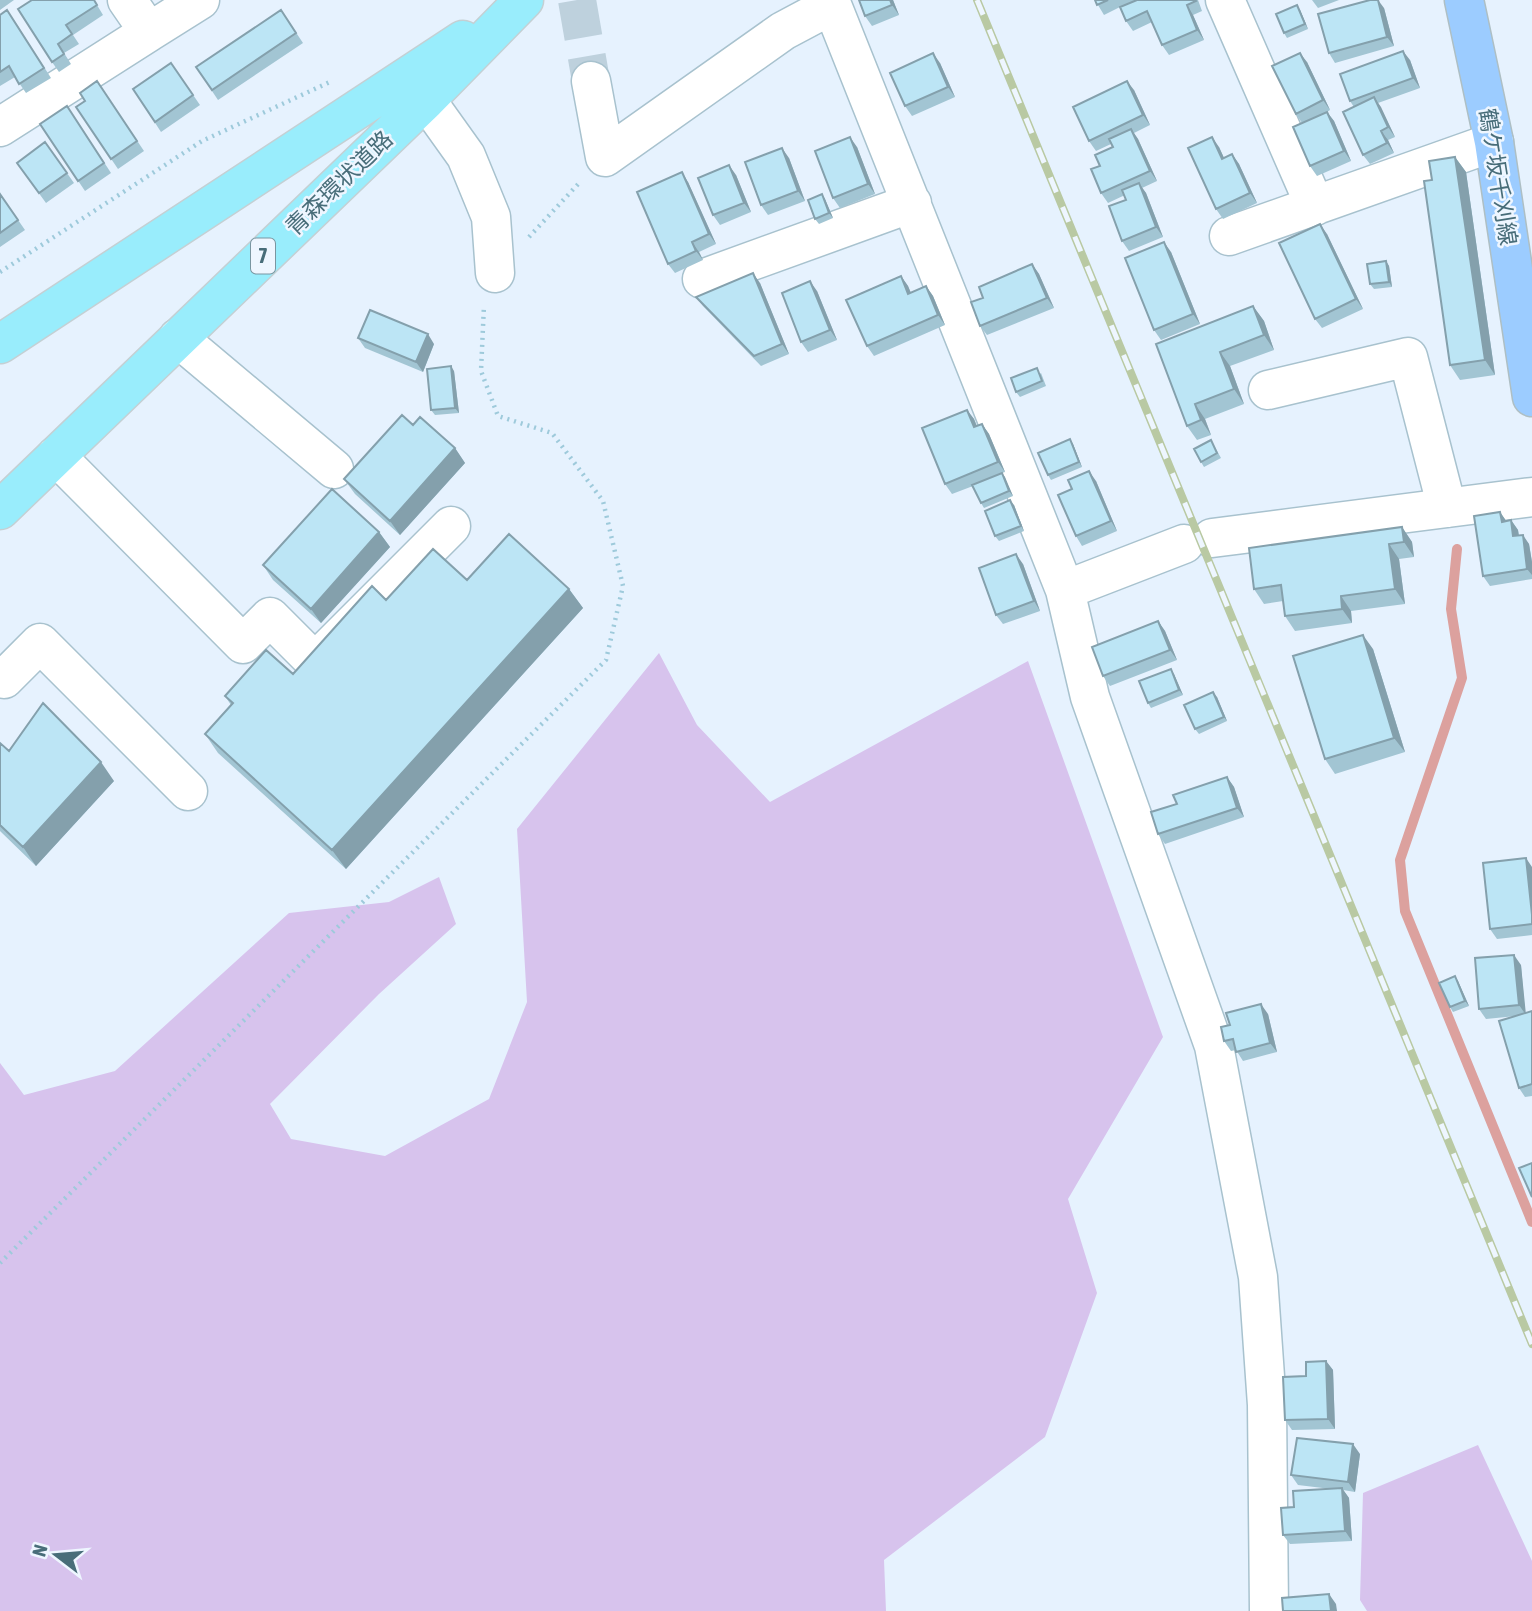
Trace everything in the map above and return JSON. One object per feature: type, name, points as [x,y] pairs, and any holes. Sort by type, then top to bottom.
[{"type":"highway","name":"青森環状道路","points":[[0,510],[426,100],[524,0]]},
{"type":"highway","points":[[0,344],[524,0]]},
{"type":"main road","name":"鶴ケ坂千刈線","points":[[1464,0],[1494,142],[1528,347],[1532,397]]},
{"type":"street","points":[[127,0],[149,32]]},
{"type":"street","points":[[0,127],[200,0]]},
{"type":"street","points":[[1225,0],[1315,206]]},
{"type":"street","points":[[591,81],[605,157],[783,31],[831,2],[1065,590],[1090,697],[1214,1046],[1258,1277],[1267,1405],[1269,1611]]},
{"type":"street","points":[[426,100],[466,156],[491,217],[495,273]]},
{"type":"street","points":[[1229,236],[1494,142]]},
{"type":"street","points":[[702,279],[912,203]]},
{"type":"street","points":[[178,338],[334,469]]},
{"type":"street","points":[[1268,390],[1408,357],[1447,508]]},
{"type":"street","points":[[56,456],[243,644],[270,617],[315,662],[451,526]]},
{"type":"street","points":[[1065,590],[1198,541],[1532,497]]},
{"type":"street","points":[[0,675],[4,679],[40,643],[188,791]]},
{"type":"path","points":[[0,272],[202,141],[333,80]]},
{"type":"path","points":[[0,1263],[606,660],[623,586],[603,501],[552,433],[498,416],[481,371],[485,283],[605,157]]},
{"type":"shaded area","points":[[659,653],[697,725],[770,802],[1028,661],[1163,1037],[1068,1199],[1097,1293],[1045,1437],[884,1560],[886,1611],[0,1611],[0,1063],[24,1095],[115,1071],[289,913],[389,902],[439,877],[456,924],[379,994],[270,1104],[291,1139],[385,1156],[489,1099],[527,1002],[517,829]]},
{"type":"shaded area","points":[[1478,1445],[1532,1561],[1532,1611],[1367,1611],[1360,1600],[1363,1493]]},
{"type":"building","points":[[32,0],[94,0],[97,5],[66,25],[72,34],[58,44],[64,54],[52,62],[18,9]]},
{"type":"building","points":[[859,0],[890,0],[892,5],[865,16]]},
{"type":"building","points":[[1095,0],[1108,0],[1097,5]]},
{"type":"building","points":[[1137,0],[1195,0],[1187,5],[1197,30],[1162,45],[1147,11],[1126,21],[1120,7]]},
{"type":"building","points":[[1378,0],[1387,37],[1329,53],[1318,14]]},
{"type":"building","points":[[1297,5],[1305,24],[1284,33],[1276,14]]},
{"type":"building","points":[[7,10],[44,68],[19,84],[9,66],[0,72],[0,15]]},
{"type":"building","points":[[281,10],[296,33],[212,90],[196,67]]},
{"type":"building","points":[[1403,51],[1413,78],[1350,101],[1340,74]]},
{"type":"building","points":[[933,53],[948,87],[905,106],[890,73]]},
{"type":"building","points":[[1300,53],[1323,100],[1296,114],[1272,66]]},
{"type":"building","points":[[171,63],[193,95],[155,122],[133,89]]},
{"type":"building","points":[[97,81],[137,141],[111,159],[76,107],[85,101],[80,93]]},
{"type":"building","points":[[1127,81],[1143,115],[1089,141],[1073,107]]},
{"type":"building","points":[[1374,97],[1388,127],[1381,131],[1387,143],[1363,155],[1343,112]]},
{"type":"building","points":[[67,106],[104,163],[78,181],[40,124]]},
{"type":"building","points":[[1327,112],[1344,151],[1310,166],[1293,127]]},
{"type":"building","points":[[1131,129],[1150,171],[1101,193],[1091,169],[1100,166],[1095,155],[1113,147],[1109,139]]},
{"type":"building","points":[[850,137],[868,184],[833,198],[815,151]]},
{"type":"building","points":[[1212,137],[1222,159],[1232,154],[1250,193],[1216,209],[1188,148]]},
{"type":"building","points":[[45,142],[67,173],[39,193],[17,163]]},
{"type":"building","points":[[782,148],[798,191],[761,205],[745,162]]},
{"type":"building","points":[[1455,157],[1485,360],[1450,365],[1424,181],[1432,180],[1429,161]]},
{"type":"building","points":[[729,165],[744,203],[713,215],[698,178]]},
{"type":"building","points":[[682,172],[709,234],[692,242],[696,251],[668,264],[637,192]]},
{"type":"building","points":[[1139,183],[1156,227],[1122,241],[1109,206],[1126,200],[1122,190]]},
{"type":"building","points":[[0,194],[18,220],[0,233]]},
{"type":"building","points":[[822,194],[829,213],[815,219],[808,200]]},
{"type":"building","points":[[1320,224],[1356,299],[1315,319],[1279,243]]},
{"type":"building","points":[[1164,242],[1193,314],[1154,330],[1125,258]]},
{"type":"building","points":[[1386,261],[1389,282],[1370,284],[1367,264]]},
{"type":"building","points":[[1032,264],[1047,298],[980,326],[971,302],[983,298],[979,287]]},
{"type":"building","points":[[753,273],[782,344],[754,356],[696,297]]},
{"type":"building","points":[[901,276],[908,294],[926,286],[938,315],[867,346],[846,300]]},
{"type":"building","points":[[810,281],[830,330],[801,342],[782,293]]},
{"type":"building","points":[[1253,306],[1264,335],[1220,352],[1234,389],[1195,404],[1201,420],[1187,426],[1156,344]]},
{"type":"building","points":[[370,310],[428,334],[416,362],[358,338]]},
{"type":"building","points":[[451,366],[455,408],[431,410],[427,369]]},
{"type":"building","points":[[1037,368],[1042,381],[1016,392],[1011,378]]},
{"type":"building","points":[[967,410],[974,427],[982,424],[998,462],[945,484],[922,428]]},
{"type":"building","points":[[402,415],[413,425],[420,417],[455,448],[390,521],[344,479]]},
{"type":"building","points":[[1070,439],[1079,462],[1048,475],[1038,453]]},
{"type":"building","points":[[1211,440],[1217,453],[1201,462],[1194,449]]},
{"type":"building","points":[[1089,471],[1111,521],[1076,536],[1058,495],[1072,489],[1068,480]]},
{"type":"building","points":[[1002,473],[1009,491],[981,503],[972,485]]},
{"type":"building","points":[[332,489],[379,532],[311,609],[263,565]]},
{"type":"building","points":[[1010,500],[1021,526],[995,536],[985,511]]},
{"type":"building","points":[[1500,512],[1502,522],[1511,520],[1513,536],[1523,535],[1527,569],[1483,576],[1474,516]]},
{"type":"building","points":[[1402,527],[1404,542],[1389,544],[1395,589],[1341,596],[1342,609],[1285,616],[1281,585],[1254,589],[1249,548]]},
{"type":"building","points":[[509,534],[569,589],[332,850],[205,734],[233,703],[225,696],[266,650],[293,674],[372,586],[386,600],[433,549],[467,580]]},
{"type":"building","points":[[1016,554],[1034,601],[996,615],[979,568]]},
{"type":"building","points":[[1158,621],[1170,650],[1103,676],[1092,647]]},
{"type":"building","points":[[1363,635],[1394,738],[1325,759],[1293,656]]},
{"type":"building","points":[[1171,669],[1179,690],[1148,703],[1139,681]]},
{"type":"building","points":[[1213,692],[1224,717],[1195,729],[1184,705]]},
{"type":"building","points":[[43,703],[101,762],[23,847],[0,825],[0,743],[9,751]]},
{"type":"building","points":[[1227,777],[1237,808],[1158,834],[1151,812],[1177,804],[1173,795]]},
{"type":"building","points":[[1526,858],[1532,924],[1490,929],[1483,863]]},
{"type":"building","points":[[1514,955],[1519,1005],[1479,1009],[1475,958]]},
{"type":"building","points":[[1455,976],[1465,1001],[1450,1007],[1439,983]]},
{"type":"building","points":[[1261,1004],[1270,1043],[1236,1052],[1233,1039],[1224,1041],[1221,1027],[1230,1025],[1226,1013]]},
{"type":"building","points":[[1532,1011],[1532,1084],[1519,1088],[1499,1021]]},
{"type":"building","points":[[1532,1163],[1532,1197],[1519,1168]]},
{"type":"building","points":[[1326,1361],[1328,1419],[1285,1420],[1283,1377],[1306,1376],[1306,1362]]},
{"type":"building","points":[[1297,1438],[1353,1444],[1348,1482],[1291,1475]]},
{"type":"building","points":[[1342,1488],[1345,1531],[1283,1535],[1281,1508],[1294,1507],[1293,1491]]},
{"type":"building","points":[[1329,1594],[1331,1611],[1283,1611],[1282,1598]]},
{"type":"waterway","points":[[1457,549],[1451,609],[1462,678],[1400,860],[1405,911],[1532,1222]]},
{"type":"tunnel","points":[[577,0],[591,81]]},
{"type":"railway","points":[[977,0],[1532,1344]]}]
